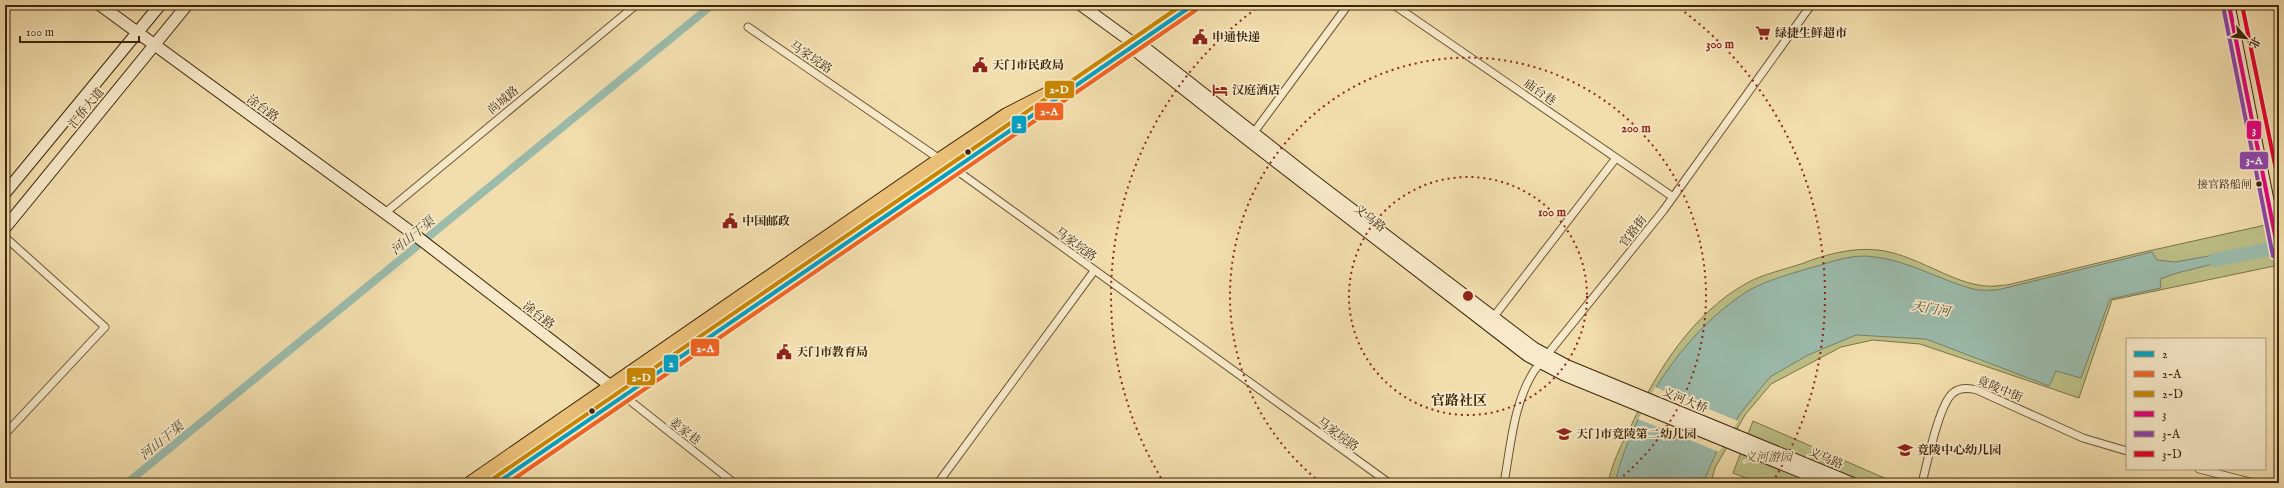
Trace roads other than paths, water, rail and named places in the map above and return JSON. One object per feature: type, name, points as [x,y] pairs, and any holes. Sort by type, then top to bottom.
[{"type":"highway","points":[[1133,44],[1178,5]]},
{"type":"highway","points":[[471,483],[714,337],[839,242],[1050,98],[1193,5]]},
{"type":"highway","points":[[508,483],[620,393],[736,304],[839,242]]},
{"type":"highway","points":[[482,483],[620,393]]},
{"type":"highway","points":[[497,483],[620,393]]},
{"type":"main road","name":"涂台路","points":[[100,5],[411,232],[620,393]]},
{"type":"main road","name":"汇侨大道","points":[[5,193],[160,5]]},
{"type":"main road","name":"汇侨大道","points":[[5,228],[187,5]]},
{"type":"main road","name":"义乌路","points":[[1081,5],[1490,321],[1543,359],[1614,390]]},
{"type":"main road","points":[[2229,5],[2279,214]]},
{"type":"main road","points":[[2236,5],[2275,202],[2279,255]]},
{"type":"main road","name":"义河大桥","points":[[1614,390],[1743,443]]},
{"type":"main road","name":"义乌路","points":[[1743,443],[1828,483]]},
{"type":"main road","name":"义乌路","points":[[1743,443],[1852,483]]},
{"type":"street","name":"尚城路","points":[[385,213],[636,5]]},
{"type":"street","points":[[1251,137],[1348,5]]},
{"type":"street","name":"庙台巷","points":[[1394,5],[1672,197]]},
{"type":"street","name":"官路街","points":[[1504,483],[1517,408],[1527,383],[1543,359],[1672,197],[1811,5]]},
{"type":"street","name":"马家垸路","points":[[748,27],[949,166],[1389,483]]},
{"type":"street","points":[[1490,321],[1616,158]]},
{"type":"street","points":[[5,237],[105,327],[5,434]]},
{"type":"street","points":[[938,483],[1094,271]]},
{"type":"street","name":"竟陵中街","points":[[1922,483],[1935,433],[1947,403],[1954,392],[1964,389],[1977,390],[2083,438],[2126,451]]},
{"type":"street","name":"姜家巷","points":[[620,393],[734,483]]},
{"type":"street","points":[[2203,470],[2254,483]]},
{"type":"water","points":[[2152,252],[2157,260],[2175,262],[2232,252],[2233,259],[2177,273],[2160,279],[2161,288],[2110,299],[2081,378],[2056,371],[2049,386],[1926,339],[1856,335],[1808,355],[1770,377],[1740,414],[1716,453],[1703,483],[1615,483],[1633,430],[1662,377],[1680,353],[1721,311],[1743,294],[1759,285],[1834,261],[1851,257],[1867,256],[1900,262],[1973,289],[1997,290]]},
{"type":"waterway","name":"河山干渠","points":[[127,483],[712,5]]},
{"type":"waterway","name":"天门河","points":[[2215,260],[2279,247]]},
{"type":"place","name":"绿捷生鲜超市","points":[[1763,33]]},
{"type":"place","name":"申通快递","points":[[1200,37]]},
{"type":"place","name":"天门市民政局","points":[[980,65]]},
{"type":"place","name":"汉庭酒店","points":[[1220,90]]},
{"type":"place","name":"接官路船闸","points":[[2259,184]]},
{"type":"place","name":"中国邮政","points":[[730,221]]},
{"type":"place","name":"天门市教育局","points":[[784,352]]},
{"type":"place","name":"天门市竟陵第二幼儿园","points":[[1564,434]]},
{"type":"place","name":"竟陵中心幼儿园","points":[[1905,450]]},
{"type":"district","name":"官路社区","points":[[1459,400]]},
{"type":"park label","name":"义河游园","points":[[1768,457]]}]
